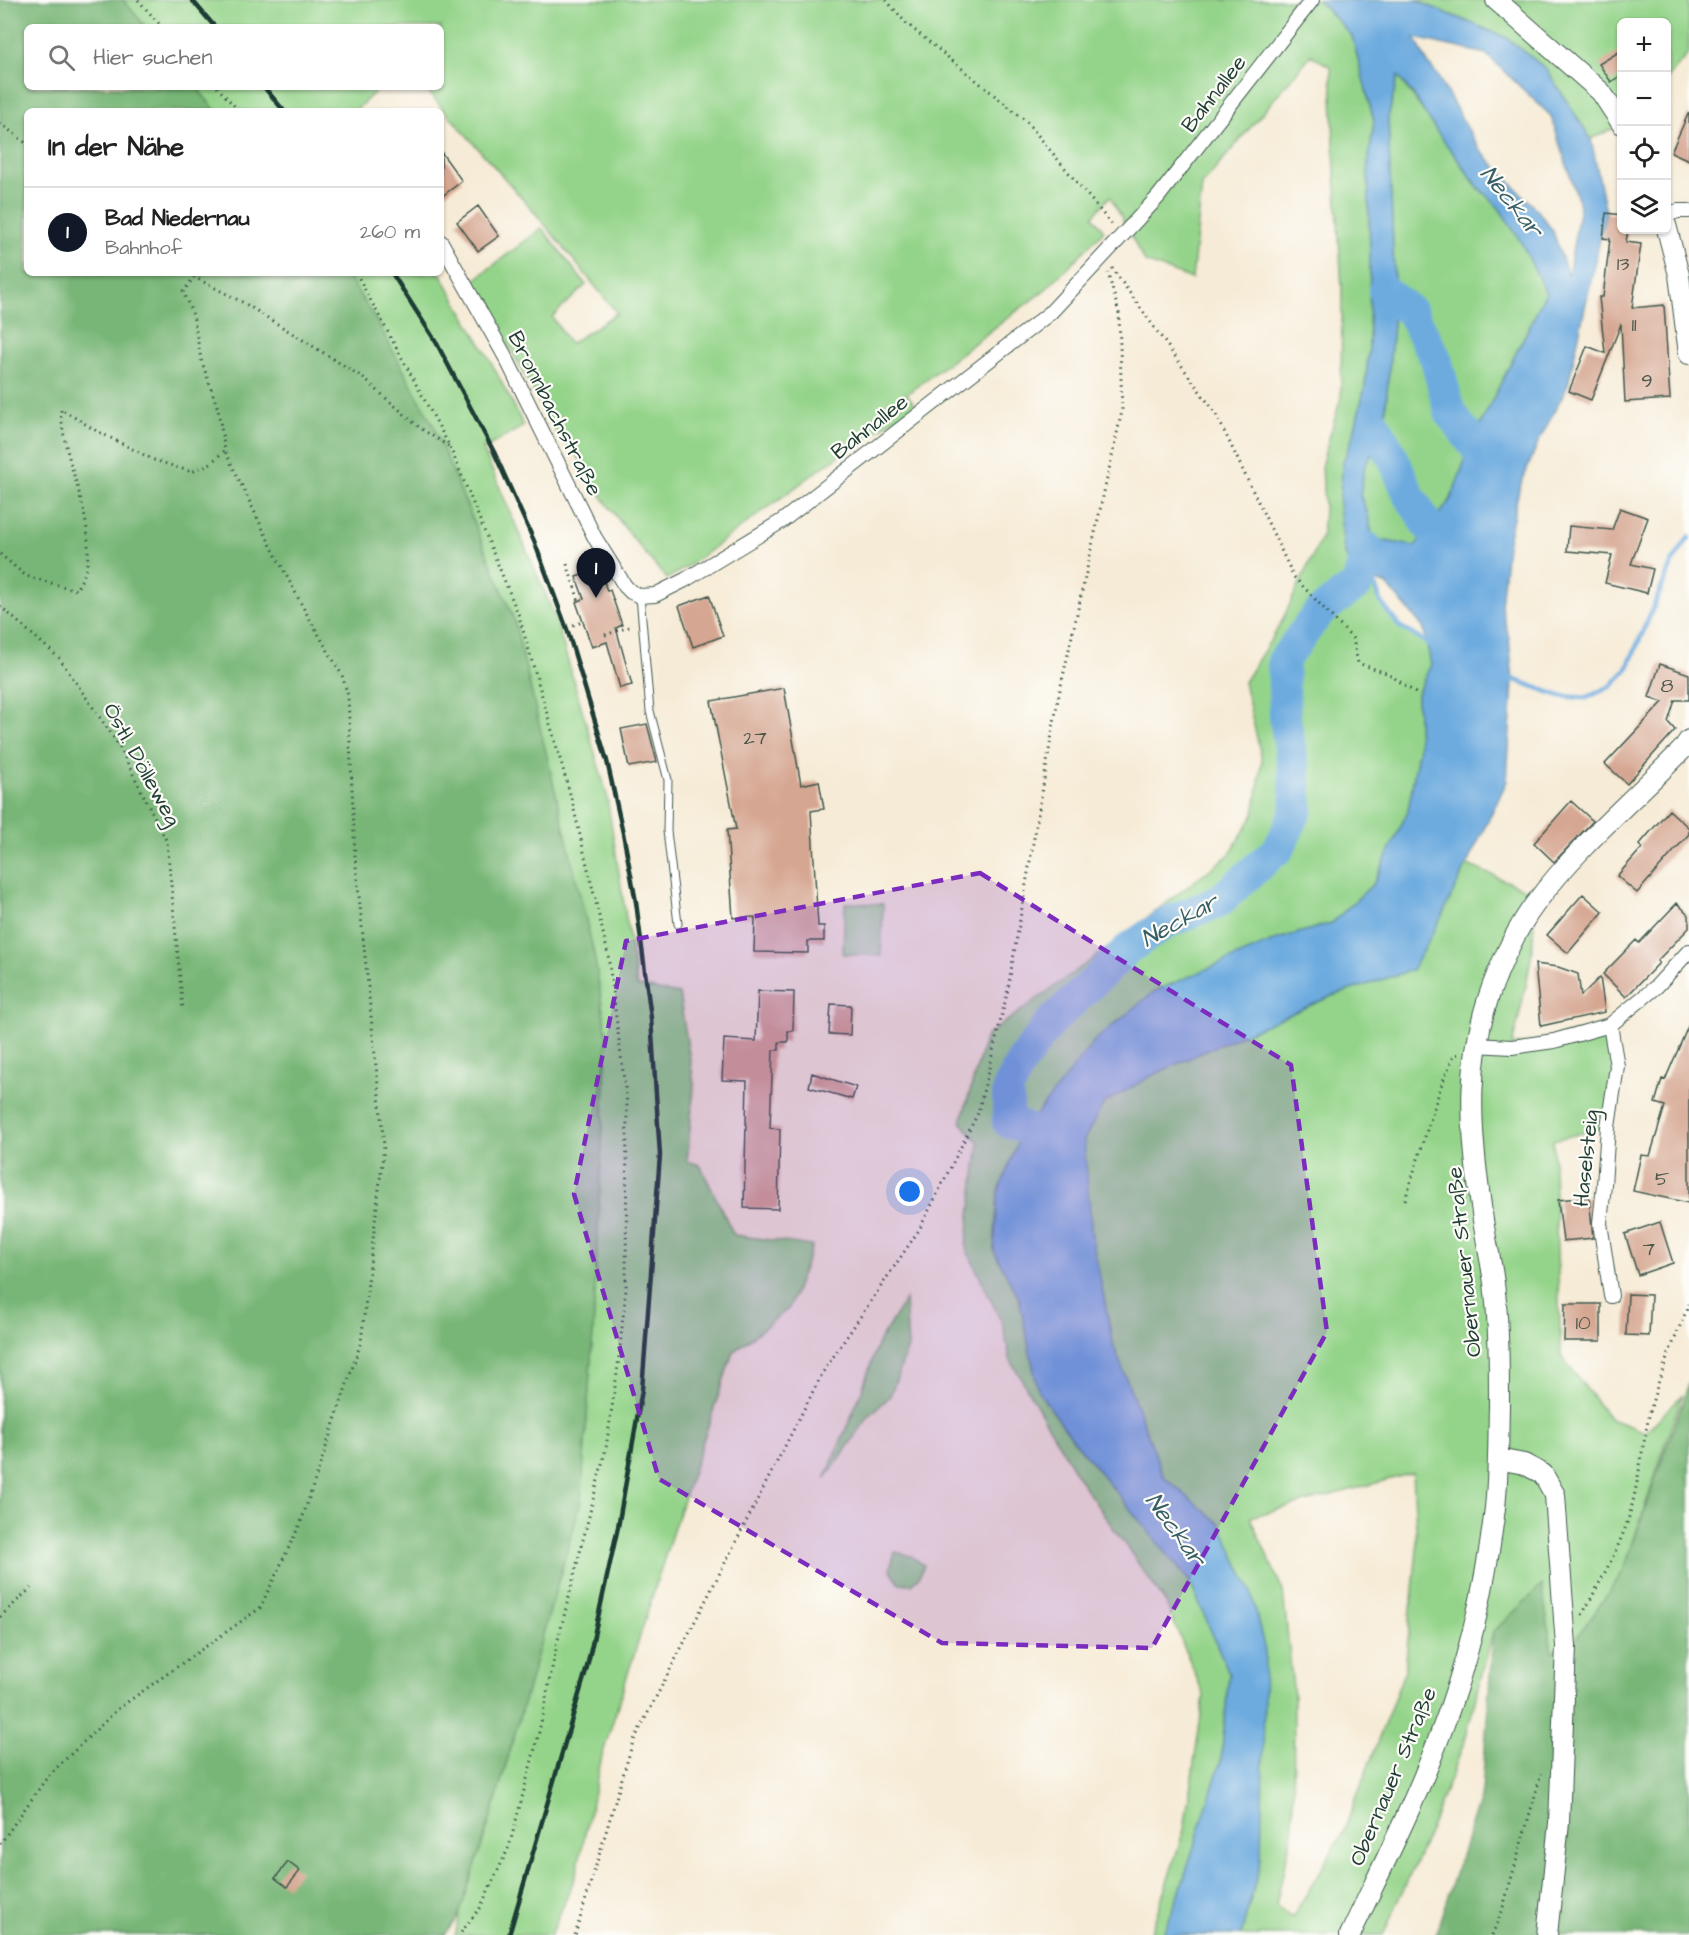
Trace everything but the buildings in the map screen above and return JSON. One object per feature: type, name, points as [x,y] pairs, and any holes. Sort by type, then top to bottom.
[{"type":"main road","points":[[1496,0],[1601,92],[1617,116]]},
{"type":"main road","points":[[1668,234],[1679,275],[1689,354]]},
{"type":"main road","name":"Obernauer Straße","points":[[1350,1935],[1441,1734],[1483,1589],[1494,1515],[1498,1459],[1499,1355],[1494,1283],[1481,1204],[1472,1107],[1476,1045],[1486,999],[1507,949],[1534,905],[1575,857],[1682,750],[1689,740]]},
{"type":"main road","points":[[1498,1459],[1524,1464],[1543,1474],[1555,1495],[1566,1647],[1559,1823],[1547,1935]]},
{"type":"street","name":"Bahnallee","points":[[640,596],[655,595],[685,580],[782,521],[1050,313],[1165,188],[1312,0]]},
{"type":"street","points":[[1671,213],[1689,211]]},
{"type":"street","name":"Bronnbachstraße","points":[[444,247],[506,357],[595,538],[625,586],[640,596]]},
{"type":"street","points":[[1476,1045],[1512,1047],[1554,1041],[1610,1025],[1656,987],[1689,951]]},
{"type":"street","name":"Haselsteig","points":[[1610,1025],[1617,1066],[1608,1127],[1599,1223],[1611,1296]]},
{"type":"lane","points":[[640,596],[650,711],[668,780],[667,831],[678,924]]},
{"type":"path","points":[[138,0],[159,24]]},
{"type":"path","points":[[886,0],[906,23],[1026,121],[1122,237]]},
{"type":"path","points":[[220,90],[236,108]]},
{"type":"path","points":[[0,123],[24,142]]},
{"type":"path","points":[[1104,256],[1216,414],[1294,577],[1353,639],[1358,663],[1389,674],[1417,694]]},
{"type":"path","points":[[575,1935],[633,1742],[824,1372],[919,1230],[978,1113],[1007,994],[1058,699],[1122,411],[1119,313],[1104,256]]},
{"type":"path","points":[[358,276],[450,447],[519,616],[571,796],[608,954],[627,1103],[626,1289],[606,1448],[557,1644],[538,1737],[509,1847],[480,1908],[459,1935]]},
{"type":"path","points":[[0,1844],[48,1776],[119,1708],[260,1608],[301,1522],[361,1342],[384,1146],[355,856],[348,696],[342,675],[277,559],[225,451],[218,409],[201,359],[193,315],[183,292],[194,277],[243,303],[362,377],[420,428],[450,447]]},
{"type":"path","points":[[0,554],[26,576],[76,590],[86,571],[88,541],[61,409],[95,430],[154,460],[192,472],[211,463],[225,451]]},
{"type":"path","points":[[567,564],[579,601]]},
{"type":"path","name":"Östl. Dölleweg","points":[[0,606],[59,658],[118,744],[167,842],[183,1010]]},
{"type":"path","points":[[573,625],[584,622]]},
{"type":"path","points":[[605,634],[642,623]]},
{"type":"path","points":[[1405,1200],[1441,1086],[1454,1055],[1476,1045]]},
{"type":"path","points":[[1582,1616],[1608,1566],[1627,1522],[1638,1485],[1648,1420],[1663,1369],[1689,1304]]},
{"type":"path","points":[[0,1617],[31,1588]]},
{"type":"path","points":[[1492,1935],[1503,1911],[1544,1763]]},
{"type":"highlighted area","points":[[980,873],[1291,1065],[1327,1332],[1152,1648],[942,1643],[659,1479],[574,1194],[626,941]]},
{"type":"green space","points":[[0,0],[123,0],[143,24],[24,24],[24,90],[198,90],[214,108],[24,108],[24,276],[348,276],[380,327],[433,425],[514,619],[594,954],[607,1037],[593,1331],[581,1501],[491,1817],[459,1915],[445,1935],[0,1935]]},
{"type":"green space","points":[[123,0],[1318,0],[1352,36],[1374,121],[1368,165],[1369,349],[1365,386],[1354,433],[1343,462],[1357,585],[1372,579],[1382,604],[1399,626],[1429,644],[1431,665],[1417,694],[1419,747],[1408,811],[1374,883],[1332,923],[1278,939],[1022,1134],[998,1193],[994,1251],[1019,1298],[1038,1391],[1075,1442],[1190,1582],[1229,1673],[1221,1761],[1179,1894],[1163,1935],[1150,1935],[1184,1830],[1204,1696],[1166,1603],[1079,1479],[1010,1359],[1003,1325],[966,1248],[979,1143],[961,1122],[986,1036],[1102,952],[1230,854],[1254,814],[1262,760],[1244,682],[1279,627],[1322,536],[1324,509],[1322,463],[1341,397],[1342,288],[1331,67],[1311,55],[1202,185],[1192,279],[1145,262],[1110,196],[1093,216],[1104,231],[1046,289],[907,394],[915,405],[827,464],[690,565],[667,579],[611,509],[579,458],[560,439],[473,281],[542,228],[586,285],[552,317],[570,344],[617,313],[542,221],[427,90],[444,90],[444,24],[143,24]]},
{"type":"green space","points":[[1415,0],[1689,0],[1689,53],[1671,74],[1671,18],[1617,18],[1617,127],[1591,139],[1546,69],[1507,38]]},
{"type":"green space","points":[[1398,76],[1478,188],[1499,207],[1521,242],[1546,293],[1472,441],[1451,499],[1415,546],[1373,539],[1367,512],[1360,495],[1365,464],[1383,440],[1395,300],[1388,118]]},
{"type":"green space","points":[[198,90],[377,90],[358,108],[214,108]]},
{"type":"green space","points":[[348,276],[442,276],[488,356],[524,426],[483,449],[554,614],[606,791],[637,986],[679,994],[694,1084],[687,1161],[700,1165],[734,1235],[812,1246],[789,1308],[733,1352],[677,1518],[602,1756],[576,1875],[551,1935],[455,1935],[581,1501],[593,1331],[607,1037],[594,954],[514,619],[433,425],[380,327]]},
{"type":"green space","points":[[1463,863],[1530,891],[1534,927],[1532,947],[1512,1046],[1610,1025],[1617,1066],[1608,1127],[1553,1140],[1561,1356],[1610,1419],[1646,1432],[1682,1395],[1623,1572],[1573,1643],[1552,1652],[1542,1586],[1493,1632],[1465,1740],[1429,1833],[1383,1935],[1241,1935],[1261,1860],[1251,1591],[1220,1524],[1164,1477],[1113,1344],[1092,1238],[1083,1140],[1103,1103],[1153,1075],[1332,996],[1412,970]],"holes":[[[1413,1473],[1417,1549],[1405,1670],[1343,1833],[1292,1918],[1276,1905],[1293,1828],[1294,1697],[1283,1591],[1250,1517]]]},
{"type":"green space","points":[[845,903],[883,904],[881,956],[843,954]]},
{"type":"green space","points":[[905,1300],[908,1347],[890,1396],[869,1416],[825,1479],[861,1393],[878,1343]]},
{"type":"green space","points":[[1689,1383],[1689,1935],[1435,1935],[1482,1792],[1493,1632],[1542,1585],[1552,1652],[1573,1643],[1623,1572]]},
{"type":"green space","points":[[895,1552],[911,1556],[924,1565],[919,1577],[912,1584],[899,1583],[890,1569]]},
{"type":"water","points":[[1318,0],[1415,0],[1507,38],[1546,69],[1591,139],[1606,212],[1568,385],[1537,445],[1519,489],[1507,546],[1501,606],[1509,638],[1513,681],[1507,781],[1439,922],[1412,970],[1332,996],[1153,1075],[1104,1103],[1084,1140],[1092,1238],[1113,1344],[1164,1477],[1220,1524],[1251,1591],[1265,1651],[1261,1860],[1241,1935],[1163,1935],[1179,1894],[1221,1761],[1229,1673],[1190,1582],[1075,1442],[1038,1391],[1019,1298],[994,1251],[998,1193],[1021,1134],[1095,1040],[1155,991],[1278,939],[1332,923],[1374,883],[1408,811],[1419,747],[1417,694],[1431,665],[1424,629],[1387,585],[1372,579],[1357,585],[1344,551],[1339,504],[1343,462],[1354,433],[1365,386],[1369,349],[1368,165],[1374,121],[1352,36]],"holes":[[[1415,38],[1486,54],[1551,116],[1580,206],[1568,276],[1553,231],[1538,211],[1480,150]],[[1398,76],[1479,188],[1499,208],[1521,242],[1546,293],[1472,441],[1451,499],[1415,546],[1373,539],[1367,512],[1360,495],[1365,464],[1383,440],[1395,300],[1388,118]]]},
{"type":"waterway","name":"Neckar","points":[[1384,291],[1411,312],[1436,359],[1450,413],[1497,475]]},
{"type":"waterway","name":"Neckar","points":[[1374,423],[1409,495],[1429,527],[1464,549]]},
{"type":"waterway","points":[[1507,677],[1560,696],[1586,698],[1611,686],[1627,669],[1672,563],[1689,537]]},
{"type":"waterway","name":"Neckar","points":[[1044,1135],[1008,1122],[1008,1089],[1021,1062],[1051,1022],[1129,948],[1170,921],[1218,902],[1279,848],[1297,809],[1294,771],[1285,718],[1283,661],[1316,616],[1357,585],[1367,548]]},
{"type":"waterway","points":[[1373,573],[1372,579],[1382,604],[1399,626],[1429,644],[1431,642]]},
{"type":"railway","points":[[192,0],[212,24]]},
{"type":"railway","points":[[266,90],[282,108]]},
{"type":"railway","points":[[394,276],[436,342],[494,452],[534,541],[568,632],[607,761],[623,833],[636,902],[651,1018],[660,1155],[642,1390],[618,1527],[587,1667],[509,1935]]},
{"type":"place","name":"Bad Niedernau","points":[[596,598]]}]
